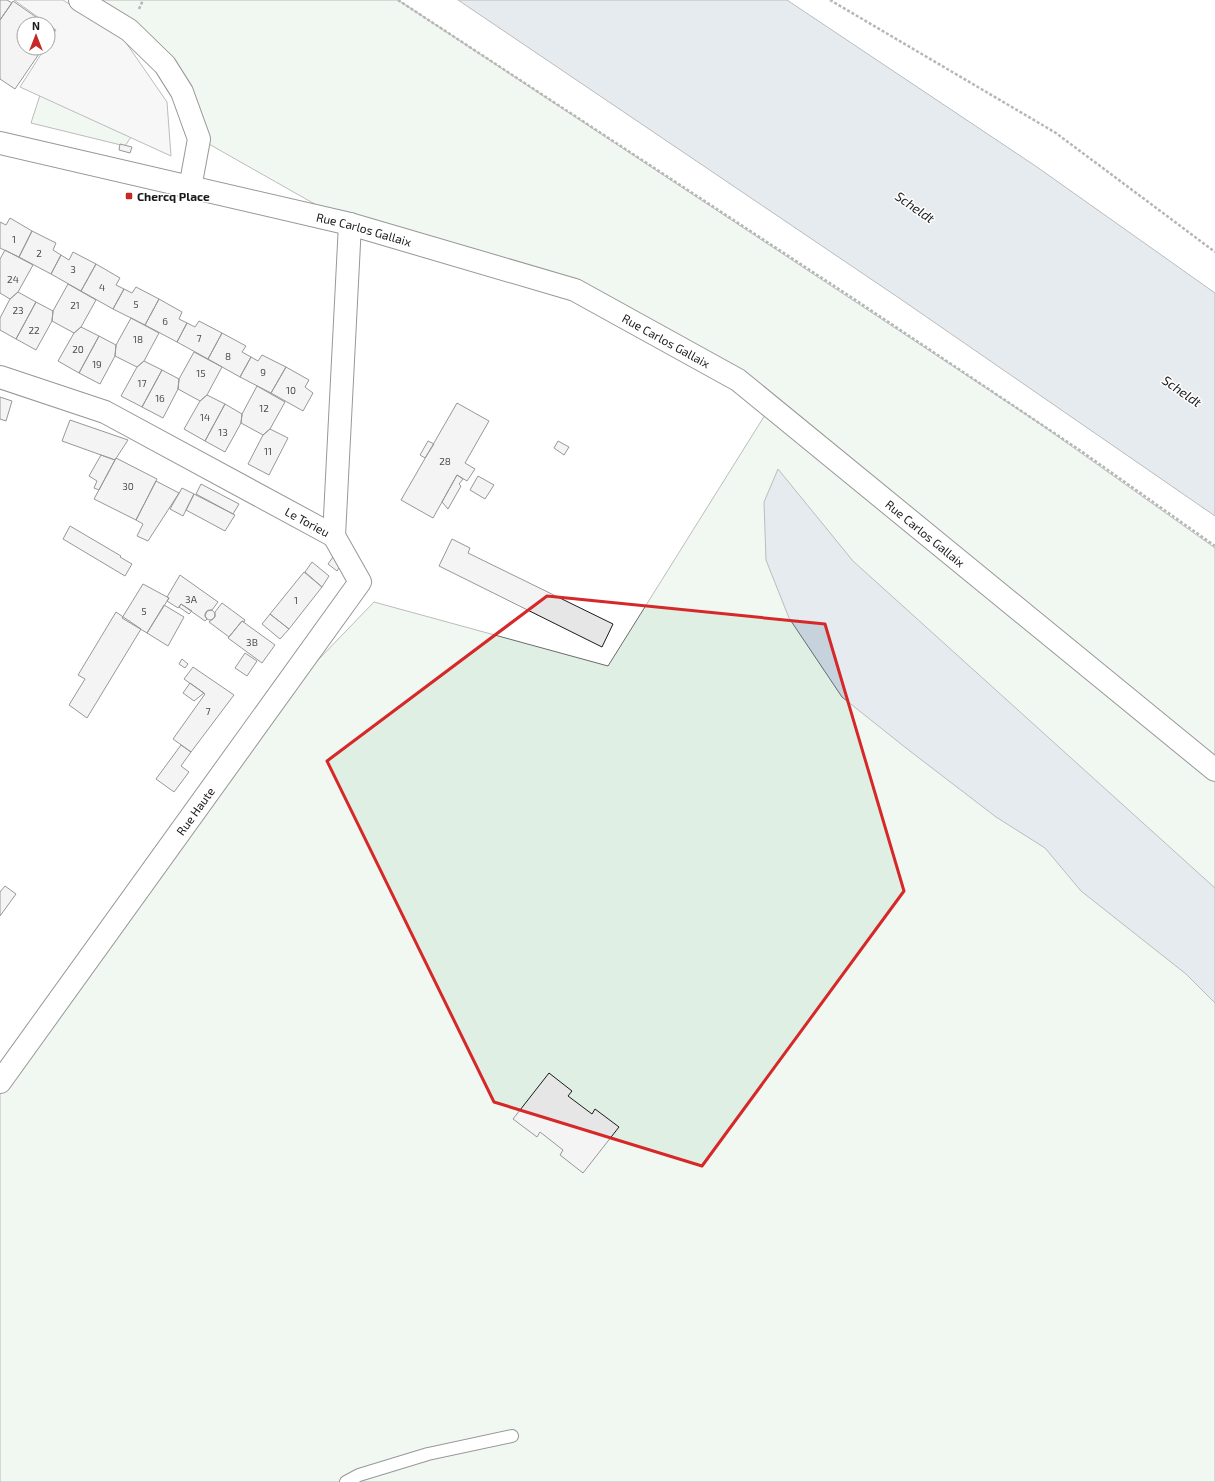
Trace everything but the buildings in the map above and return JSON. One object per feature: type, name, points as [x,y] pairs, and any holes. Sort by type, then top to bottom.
[{"type":"street","points":[[80,0],[129,30],[165,65],[182,92],[200,139],[190,188]]},
{"type":"street","name":"Rue Carlos Gallaix","points":[[0,143],[350,224],[575,290],[738,380],[1215,770]]},
{"type":"street","name":"Le Torieu","points":[[0,377],[105,412],[334,536],[350,224]]},
{"type":"street","name":"Rue Haute","points":[[0,1082],[360,582],[334,536]]},
{"type":"lane","points":[[346,1482],[359,1475],[428,1454],[512,1436]]},
{"type":"path","points":[[398,0],[1081,451],[1215,546]]},
{"type":"path","points":[[830,0],[1056,133],[1215,252]]},
{"type":"highlighted area","points":[[547,596],[825,624],[904,891],[702,1166],[494,1102],[327,761]]},
{"type":"green space","points":[[80,0],[398,0],[1036,421],[1215,548],[1215,1482],[0,1482],[0,1082],[265,715],[374,602],[608,666],[770,407],[575,290],[350,224],[200,139],[182,92]]},
{"type":"green space","points":[[41,92],[133,134],[125,146],[31,123]]},
{"type":"shaded area","points":[[14,0],[63,0],[122,37],[167,102],[171,156],[20,87],[40,56],[56,56],[56,16],[36,16]]},
{"type":"water","name":"Scheldt","points":[[458,0],[787,0],[1037,167],[1215,293],[1215,516],[899,298]]},
{"type":"water","points":[[778,469],[853,561],[1215,888],[1215,1003],[1186,974],[1081,891],[1045,848],[996,817],[842,697],[789,618],[766,560],[764,502]]},
{"type":"place","name":"Chercq Place","points":[[129,196]]}]
